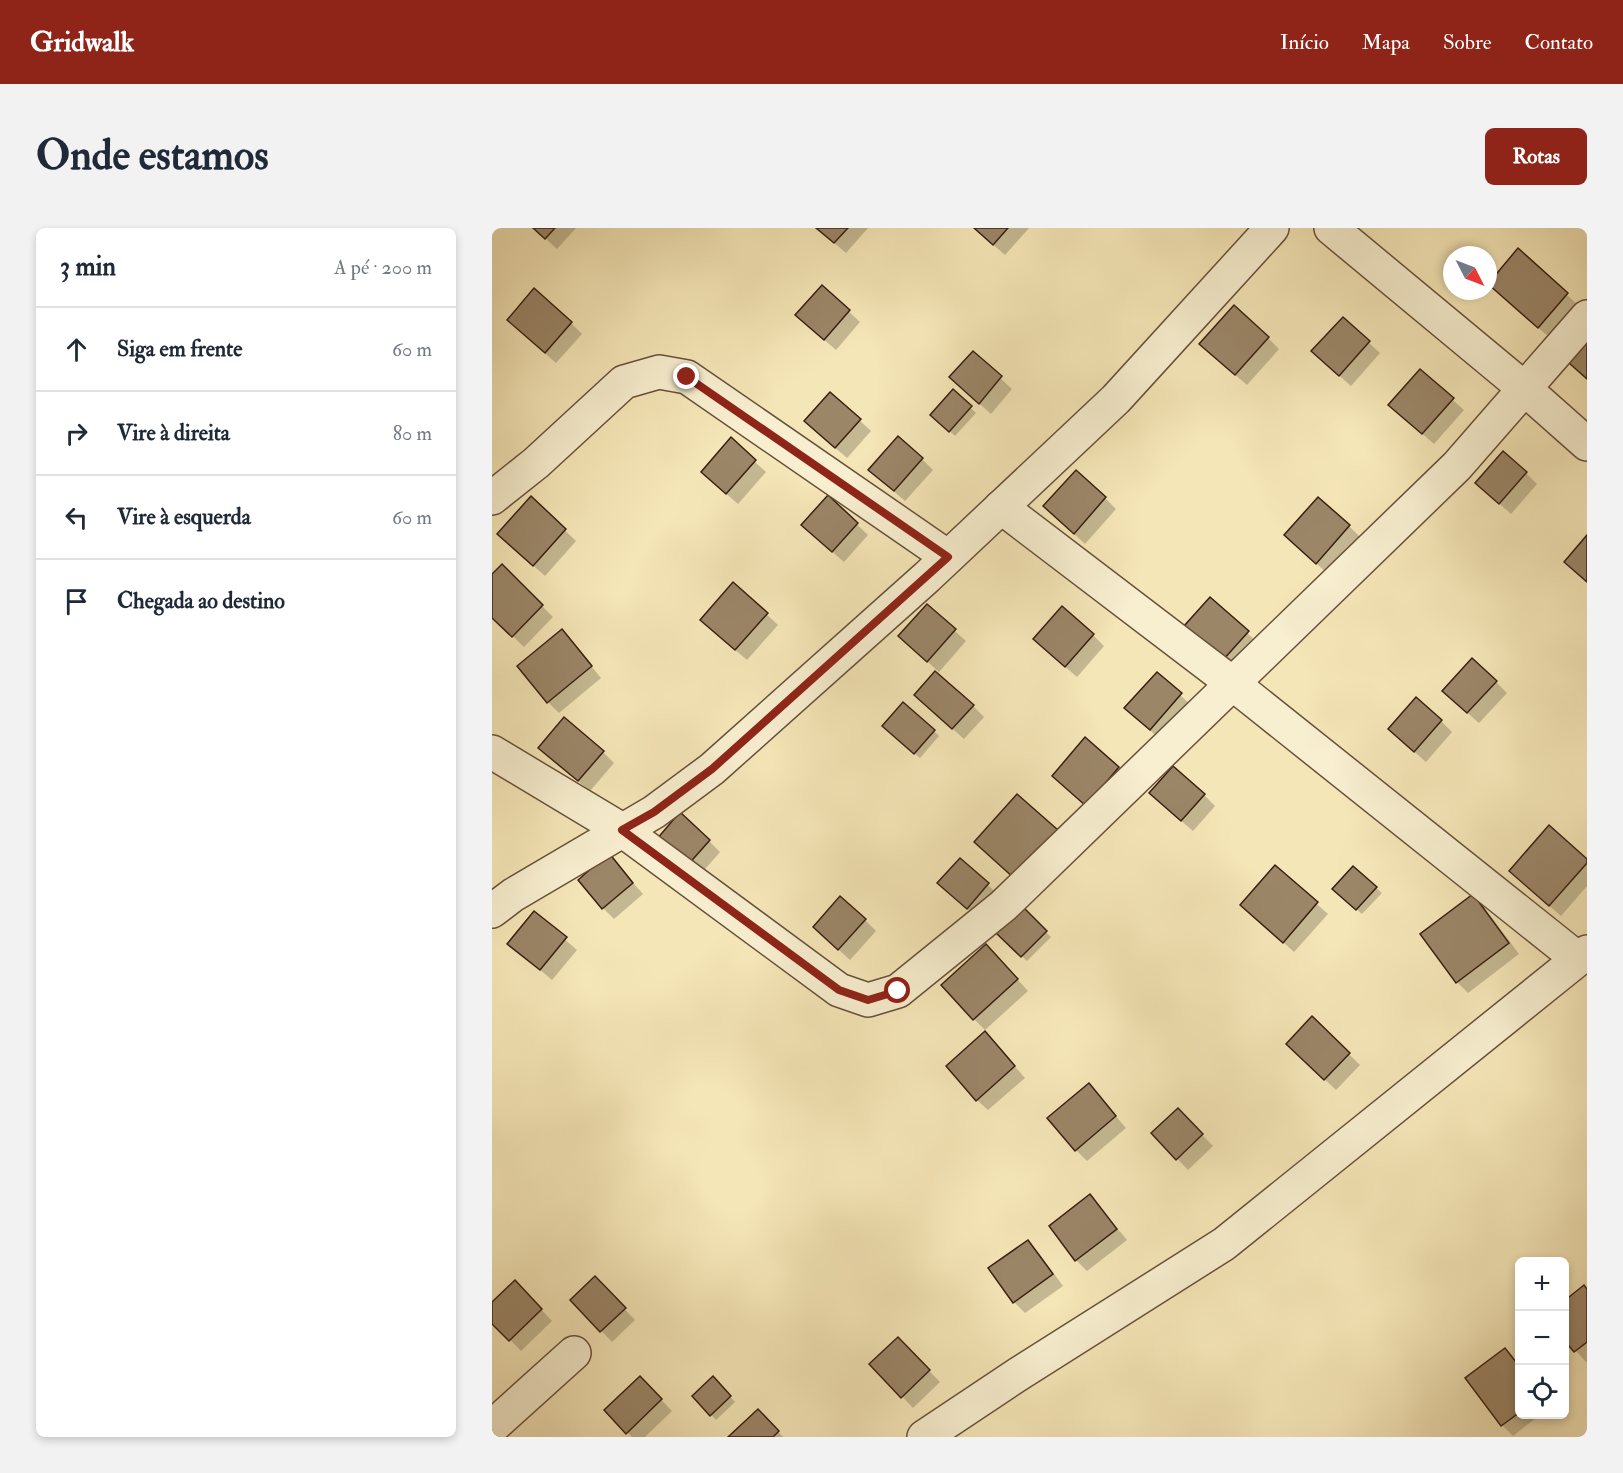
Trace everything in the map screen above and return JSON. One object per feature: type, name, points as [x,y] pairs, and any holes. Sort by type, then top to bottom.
[{"type":"street","points":[[492,911],[513,895],[654,812],[712,769],[948,557],[1116,399],[1272,228]]},
{"type":"street","points":[[1331,228],[1525,388],[1587,444]]},
{"type":"street","points":[[492,752],[622,830],[839,990],[868,1000],[898,991],[1003,906],[1457,466],[1587,317]]},
{"type":"street","points":[[492,498],[536,463],[624,382],[659,372],[687,377],[948,557]]},
{"type":"street","points":[[924,1437],[1017,1375],[1224,1244],[1583,956],[1233,683],[1001,507]]},
{"type":"street","points":[[492,1426],[574,1353]]},
{"type":"building","points":[[533,228],[555,228],[545,239]]},
{"type":"building","points":[[816,228],[848,228],[834,243]]},
{"type":"building","points":[[974,228],[1008,228],[993,245]]},
{"type":"building","points":[[1518,248],[1568,293],[1538,328],[1497,292],[1497,273]]},
{"type":"building","points":[[822,285],[850,310],[824,340],[795,315]]},
{"type":"building","points":[[534,288],[572,322],[545,353],[507,320]]},
{"type":"building","points":[[1234,305],[1269,337],[1235,375],[1199,344]]},
{"type":"building","points":[[1343,317],[1370,341],[1339,376],[1311,351]]},
{"type":"building","points":[[1587,343],[1587,379],[1569,363]]},
{"type":"building","points":[[973,351],[1002,376],[979,404],[949,377]]},
{"type":"building","points":[[1420,369],[1454,398],[1422,434],[1388,405]]},
{"type":"building","points":[[953,389],[972,406],[949,432],[930,415]]},
{"type":"building","points":[[830,392],[861,419],[835,448],[804,421]]},
{"type":"building","points":[[898,436],[923,458],[894,491],[868,470]]},
{"type":"building","points":[[731,437],[756,460],[726,494],[701,472]]},
{"type":"building","points":[[1503,451],[1527,472],[1499,504],[1475,483]]},
{"type":"building","points":[[1076,470],[1106,497],[1074,534],[1043,506]]},
{"type":"building","points":[[828,495],[858,523],[832,552],[801,525]]},
{"type":"building","points":[[531,496],[566,529],[533,566],[497,534]]},
{"type":"building","points":[[1318,497],[1350,525],[1316,564],[1284,535]]},
{"type":"building","points":[[1587,535],[1587,582],[1564,562]]},
{"type":"building","points":[[502,564],[543,605],[512,637],[492,618],[492,574]]},
{"type":"building","points":[[733,582],[768,613],[735,650],[700,620]]},
{"type":"building","points":[[1210,597],[1249,631],[1223,660],[1184,626]]},
{"type":"building","points":[[927,604],[956,629],[927,662],[898,636]]},
{"type":"building","points":[[1062,606],[1094,634],[1065,667],[1033,639]]},
{"type":"building","points":[[562,629],[592,666],[547,703],[517,666]]},
{"type":"building","points":[[1472,658],[1497,681],[1467,713],[1442,691]]},
{"type":"building","points":[[935,671],[974,705],[952,729],[914,695]]},
{"type":"building","points":[[1157,672],[1182,693],[1150,730],[1124,708]]},
{"type":"building","points":[[1416,697],[1442,720],[1414,752],[1388,729]]},
{"type":"building","points":[[903,702],[935,730],[914,754],[882,726]]},
{"type":"building","points":[[564,717],[604,751],[578,781],[538,748]]},
{"type":"building","points":[[1085,737],[1119,767],[1086,806],[1052,776]]},
{"type":"building","points":[[1173,766],[1205,794],[1181,821],[1149,793]]},
{"type":"building","points":[[1017,794],[1058,830],[1015,879],[974,842]]},
{"type":"building","points":[[680,812],[710,840],[686,867],[656,840]]},
{"type":"building","points":[[1549,825],[1587,859],[1587,863],[1549,906],[1509,871]]},
{"type":"building","points":[[609,853],[633,883],[602,909],[578,880]]},
{"type":"building","points":[[960,858],[989,883],[967,909],[937,883]]},
{"type":"building","points":[[1275,865],[1318,902],[1283,943],[1240,905]]},
{"type":"building","points":[[1353,866],[1377,887],[1356,910],[1332,889]]},
{"type":"building","points":[[1473,894],[1509,943],[1456,983],[1420,934]]},
{"type":"building","points":[[840,896],[866,919],[838,950],[813,927]]},
{"type":"building","points":[[1022,906],[1047,931],[1021,957],[996,933]]},
{"type":"building","points":[[534,911],[567,937],[540,970],[507,944]]},
{"type":"building","points":[[986,944],[1018,979],[973,1020],[941,985]]},
{"type":"building","points":[[1312,1016],[1350,1053],[1324,1080],[1286,1044]]},
{"type":"building","points":[[985,1031],[1015,1066],[976,1101],[946,1066]]},
{"type":"building","points":[[1089,1083],[1116,1116],[1075,1151],[1047,1118]]},
{"type":"building","points":[[1178,1108],[1203,1134],[1176,1160],[1151,1133]]},
{"type":"building","points":[[1090,1194],[1117,1229],[1075,1261],[1049,1226]]},
{"type":"building","points":[[1028,1240],[1053,1274],[1013,1303],[988,1268]]},
{"type":"building","points":[[595,1276],[626,1308],[600,1332],[570,1300]]},
{"type":"building","points":[[515,1280],[542,1309],[509,1341],[492,1324],[492,1302]]},
{"type":"building","points":[[1584,1285],[1587,1289],[1587,1342],[1574,1352],[1569,1346],[1569,1297]]},
{"type":"building","points":[[898,1337],[930,1370],[901,1398],[869,1364]]},
{"type":"building","points":[[1505,1348],[1515,1361],[1515,1416],[1501,1426],[1465,1378]]},
{"type":"building","points":[[640,1376],[662,1399],[626,1434],[604,1410]]},
{"type":"building","points":[[713,1376],[731,1396],[710,1416],[692,1396]]},
{"type":"building","points":[[758,1409],[779,1431],[773,1437],[728,1437]]},
{"type":"route","points":[[687,377],[948,557],[712,769],[654,812],[622,830],[839,990],[868,1000],[898,991]]}]
